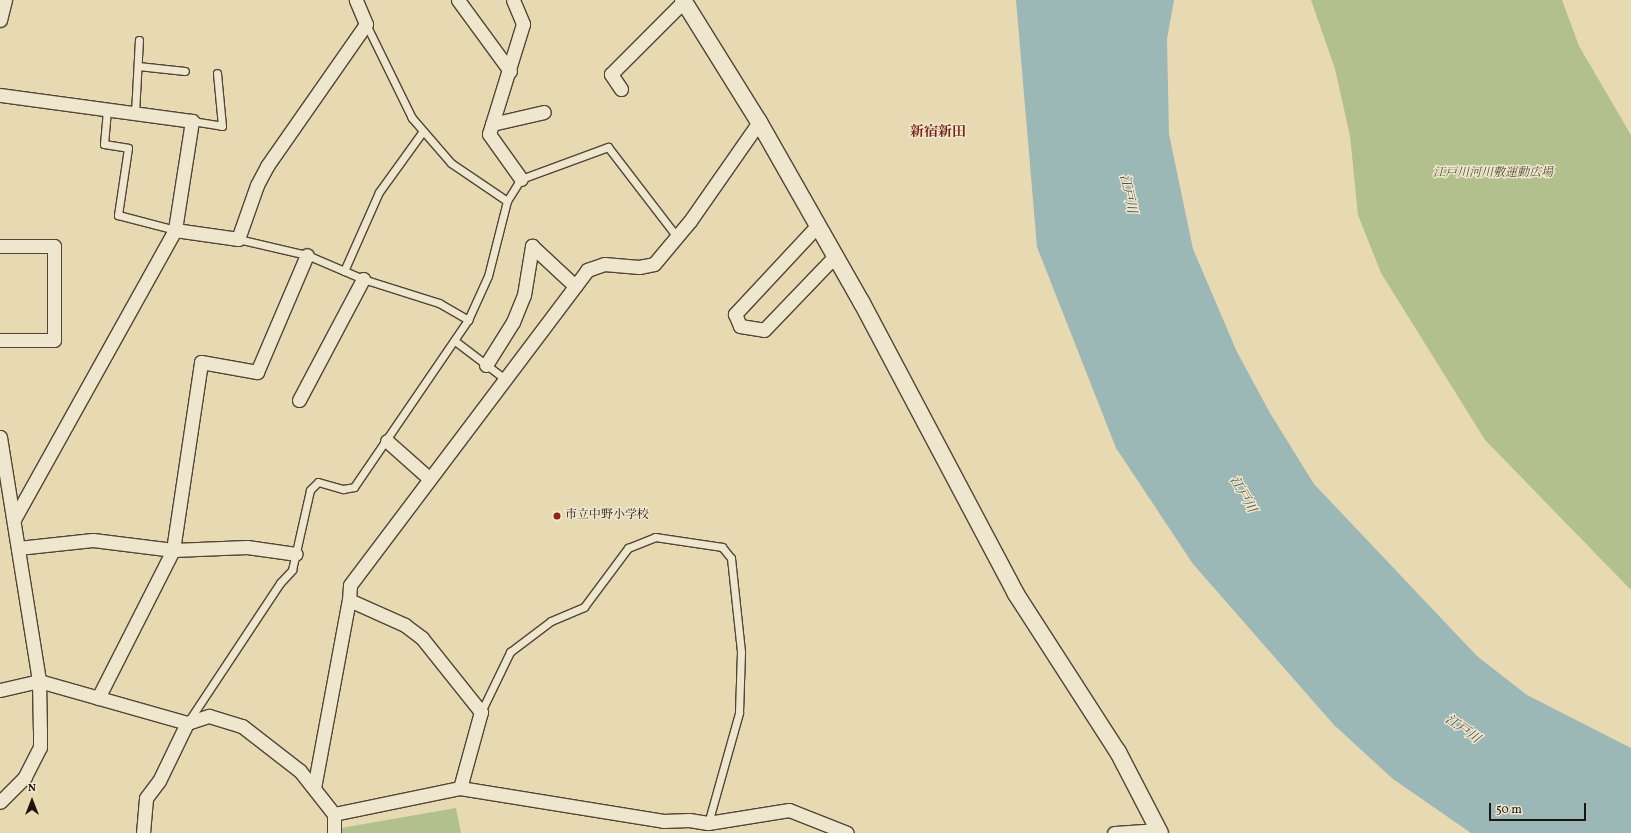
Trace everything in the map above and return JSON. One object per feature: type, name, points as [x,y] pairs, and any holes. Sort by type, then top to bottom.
[{"type":"street","points":[[0,20],[5,0]]},
{"type":"street","points":[[175,230],[238,240],[257,185],[267,166],[366,24],[356,0]]},
{"type":"street","points":[[458,0],[510,71]]},
{"type":"street","points":[[513,0],[523,24],[510,71],[489,134],[521,178]]},
{"type":"street","points":[[621,89],[611,74],[684,1],[759,122],[818,225],[1016,594],[1118,752],[1160,831],[1114,833]]},
{"type":"street","points":[[0,96],[192,121],[175,230],[14,519]]},
{"type":"street","points":[[492,124],[544,112]]},
{"type":"street","points":[[314,788],[349,600],[350,585],[588,270],[604,264],[639,267],[654,264],[677,237],[759,122]]},
{"type":"street","points":[[818,225],[735,314],[740,326],[764,330],[835,256]]},
{"type":"street","points":[[0,246],[54,246],[54,340],[0,340]]},
{"type":"street","points":[[486,365],[513,322],[524,295],[532,246],[575,286]]},
{"type":"street","points":[[98,698],[173,550],[201,362],[257,372],[307,255]]},
{"type":"street","points":[[300,400],[363,279]]},
{"type":"street","points":[[0,437],[39,681],[40,747],[25,777],[0,802]]},
{"type":"street","points":[[387,441],[430,479]]},
{"type":"street","points":[[18,548],[92,540],[173,550],[247,547],[296,554]]},
{"type":"street","points":[[349,600],[405,626],[422,638],[481,712],[460,788]]},
{"type":"street","points":[[0,690],[39,681],[187,723],[209,716],[242,726],[300,771],[334,814],[334,833]]},
{"type":"street","points":[[143,833],[146,798],[159,781],[187,723]]},
{"type":"street","points":[[334,814],[460,788],[663,827],[689,820],[708,823],[789,810],[847,833]]},
{"type":"lane","points":[[366,24],[412,118],[451,163],[508,200]]},
{"type":"lane","points":[[135,113],[140,40]]},
{"type":"lane","points":[[138,66],[185,71]]},
{"type":"lane","points":[[192,121],[222,126],[217,73]]},
{"type":"lane","points":[[107,110],[104,144],[128,148],[118,214],[175,230]]},
{"type":"lane","points":[[344,271],[379,192],[423,131]]},
{"type":"lane","points":[[187,723],[280,583],[292,570],[310,490],[318,482],[343,489],[354,487],[387,441],[468,320],[488,276],[508,200],[521,178],[608,147],[677,237]]},
{"type":"lane","points":[[238,240],[307,255],[363,279],[439,303],[468,320]]},
{"type":"lane","points":[[455,341],[505,380]]},
{"type":"lane","points":[[481,712],[510,652],[551,621],[584,607],[628,548],[655,537],[722,547],[731,558],[740,644],[739,713],[708,823]]},
{"type":"green space","name":"江戸川河川敷運動広場","points":[[1311,0],[1562,0],[1579,46],[1631,135],[1631,590],[1485,440],[1381,273],[1358,215],[1350,136],[1335,69]]},
{"type":"green space","points":[[456,808],[461,833],[336,833],[335,829]]},
{"type":"water","name":"江戸川","points":[[1016,0],[1174,0],[1167,39],[1169,134],[1193,249],[1237,352],[1270,413],[1314,484],[1477,656],[1527,695],[1631,748],[1631,833],[1471,833],[1393,779],[1334,725],[1193,564],[1116,448],[1037,247]]},
{"type":"place","name":"市立中野小学校","points":[[557,516]]},
{"type":"district","name":"新宿新田","points":[[938,133]]}]
